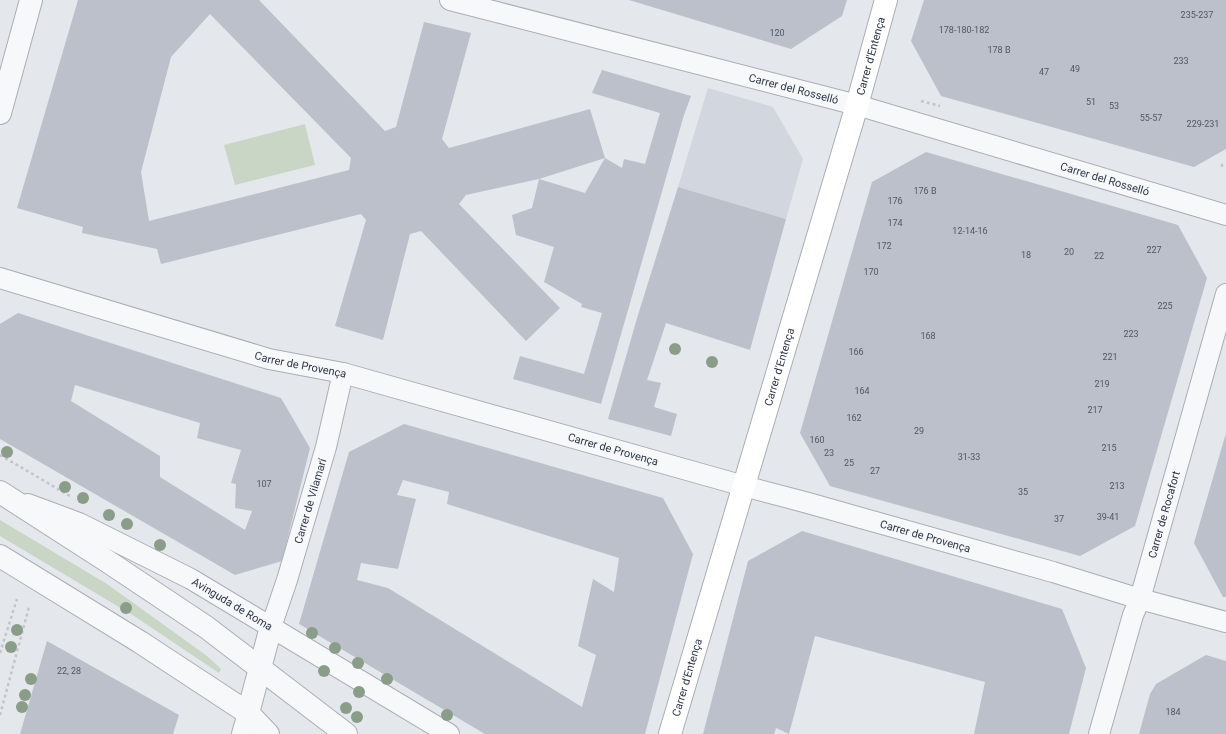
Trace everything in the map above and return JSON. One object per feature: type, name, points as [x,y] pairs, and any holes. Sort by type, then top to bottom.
[{"type":"main road","name":"Carrer d'Entença","points":[[670,734],[857,105],[886,0]]},
{"type":"street","points":[[0,113],[31,0]]},
{"type":"street","name":"Carrer del Rosselló","points":[[450,0],[857,105],[1226,215]]},
{"type":"street","name":"Carrer de Provença","points":[[0,278],[269,359],[343,373],[1053,572],[1140,599],[1226,622]]},
{"type":"street","name":"Carrer de Rocafort","points":[[1099,734],[1133,615],[1140,599],[1226,294]]},
{"type":"street","name":"Carrer de Vilamarí","points":[[272,627],[326,447],[343,373]]},
{"type":"street","name":"Avinguda de Roma","points":[[2,494],[79,523],[191,579],[448,734]]},
{"type":"street","name":"Avinguda de Roma","points":[[2,494],[107,561],[206,627],[346,734]]},
{"type":"street","points":[[0,556],[140,642],[248,713],[268,734]]},
{"type":"street","points":[[242,734],[272,627]]},
{"type":"path","points":[[921,101],[940,106]]},
{"type":"path","points":[[1222,162],[1222,167]]},
{"type":"path","points":[[0,653],[17,599]]},
{"type":"path","points":[[0,715],[29,607]]},
{"type":"shaded area","points":[[708,88],[773,107],[803,159],[786,219],[678,187]]},
{"type":"green space","points":[[305,124],[315,165],[235,185],[224,145]]},
{"type":"green space","points":[[0,520],[107,584],[207,656],[221,669],[219,673],[134,616],[0,536]]},
{"type":"building","points":[[78,0],[259,0],[385,131],[396,127],[424,22],[471,33],[442,139],[449,148],[590,109],[605,158],[539,179],[466,195],[459,204],[560,308],[526,341],[421,231],[410,234],[383,340],[335,326],[366,220],[361,214],[161,264],[157,249],[82,233],[83,227],[17,208]],"holes":[[[210,14],[351,158],[349,170],[149,221],[141,172],[171,57]]]},
{"type":"building","points":[[629,0],[847,0],[842,16],[791,49]]},
{"type":"building","points":[[924,0],[1226,0],[1226,149],[1194,167],[941,96],[911,41]]},
{"type":"building","points":[[602,70],[691,96],[684,115],[601,404],[513,379],[520,356],[584,374],[602,313],[581,307],[582,304],[544,282],[554,247],[516,235],[512,215],[532,208],[539,179],[585,193],[605,158],[622,168],[624,159],[645,164],[660,113],[592,93]]},
{"type":"building","points":[[926,152],[1178,225],[1207,278],[1135,526],[1080,556],[830,486],[800,433],[872,182]]},
{"type":"building","points":[[678,187],[786,219],[750,350],[666,323],[647,380],[661,383],[654,407],[677,414],[671,436],[608,419],[638,315]]},
{"type":"building","points":[[18,313],[281,398],[310,448],[282,561],[235,575],[0,439],[0,324]],"holes":[[[75,385],[200,423],[197,438],[241,450],[231,483],[236,484],[235,508],[252,511],[245,530],[160,477],[160,456],[71,401]]]},
{"type":"building","points":[[404,424],[663,498],[693,554],[645,734],[485,734],[299,624],[349,452]],"holes":[[[403,480],[449,492],[447,504],[619,558],[614,592],[593,579],[578,646],[596,655],[582,707],[388,588],[357,580],[361,563],[398,569],[416,499],[397,495]]]},
{"type":"building","points":[[1226,433],[1226,597],[1223,597],[1194,543]]},
{"type":"building","points":[[802,531],[1062,609],[1086,668],[1069,734],[974,734],[985,682],[815,636],[789,734],[776,728],[774,734],[703,734],[748,561]]},
{"type":"building","points":[[47,641],[179,715],[173,734],[20,734]]},
{"type":"building","points":[[1206,655],[1226,661],[1226,734],[1139,734],[1150,694],[1156,684]]}]
